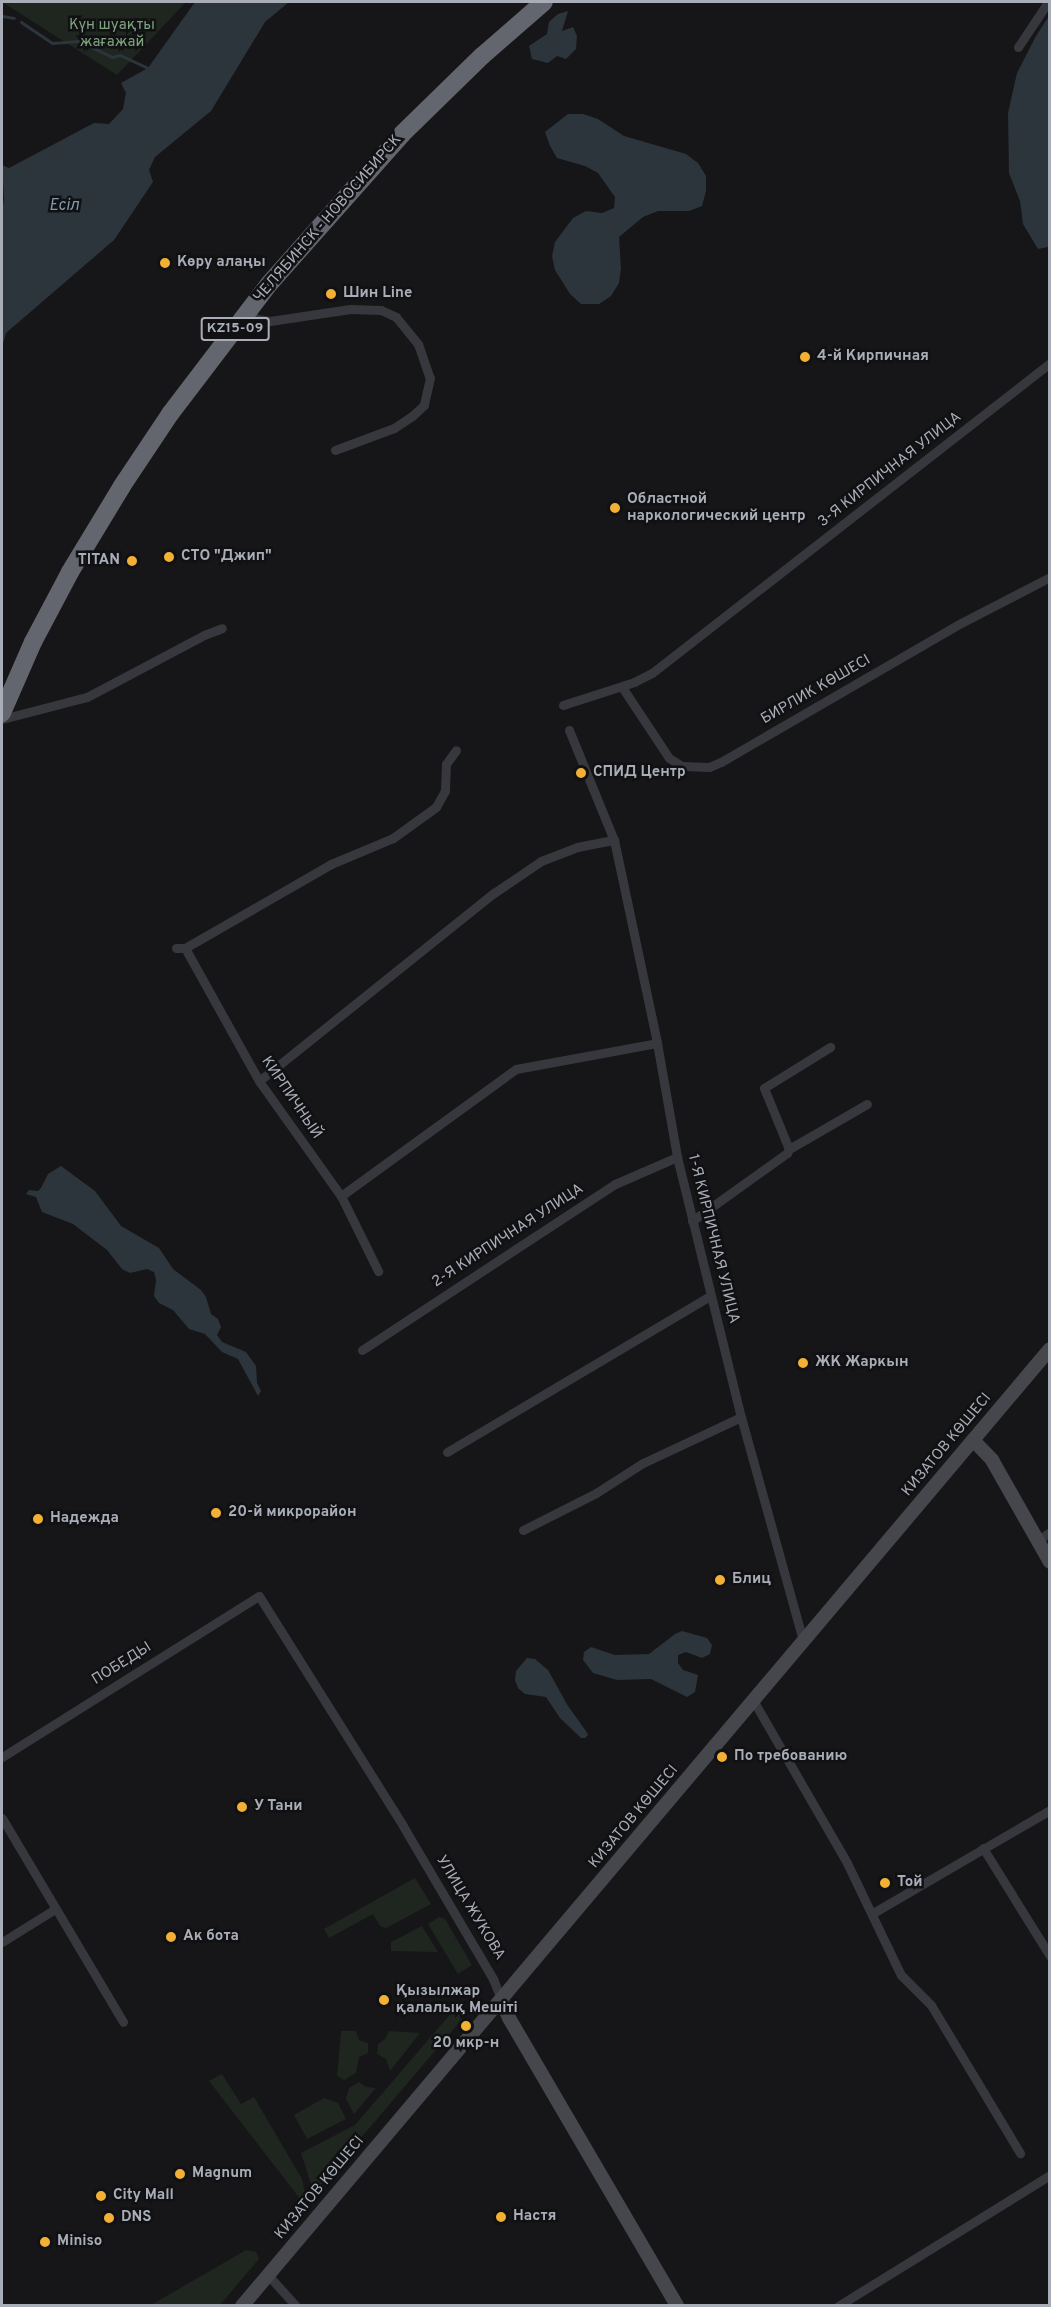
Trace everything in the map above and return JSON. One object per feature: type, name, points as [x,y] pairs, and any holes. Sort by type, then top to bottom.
[{"type":"highway","name":"ЧЕЛЯБИНСК - НОВОСИБИРСК","points":[[2,713],[33,642],[70,572],[170,414],[294,254],[402,134],[482,56],[544,2]]},
{"type":"main road","name":"КИЗАТОВ КӨШЕСІ","points":[[242,2306],[502,2001],[803,1640],[1050,1349]]},
{"type":"main road","points":[[973,1440],[992,1460],[1050,1562]]},
{"type":"main road","name":"УЛИЦА ЖУКОВА","points":[[502,2001],[514,2028],[677,2306]]},
{"type":"street","points":[[1018,47],[1048,2]]},
{"type":"street","points":[[248,312],[257,319],[270,321],[324,315],[350,309],[381,310],[396,318],[418,344],[430,378],[424,405],[394,428],[335,450]]},
{"type":"street","name":"3-Я КИРПИЧНАЯ УЛИЦА","points":[[564,705],[622,687],[652,673],[1050,363]]},
{"type":"street","name":"БИРЛИК КӨШЕСІ","points":[[622,687],[669,758],[682,766],[708,767],[721,762],[961,623],[1050,577]]},
{"type":"street","points":[[2,719],[87,697],[204,635],[222,628]]},
{"type":"street","name":"1-Я КИРПИЧНАЯ УЛИЦА","points":[[569,730],[614,840],[657,1043],[677,1157],[692,1221],[741,1417],[803,1640]]},
{"type":"street","name":"КИРПИЧНЫЙ","points":[[378,1271],[341,1196],[260,1081],[180,948],[331,864],[393,838],[436,807],[445,791],[446,764],[456,750]]},
{"type":"street","points":[[260,1081],[494,893],[541,861],[577,847],[614,840]]},
{"type":"street","points":[[341,1196],[516,1069],[657,1043]]},
{"type":"street","points":[[789,1149],[764,1088],[830,1047]]},
{"type":"street","points":[[692,1221],[789,1149],[867,1104]]},
{"type":"street","name":"2-Я КИРПИЧНАЯ УЛИЦА","points":[[362,1350],[615,1184],[677,1157]]},
{"type":"street","points":[[447,1452],[710,1296]]},
{"type":"street","points":[[523,1530],[597,1493],[643,1463],[741,1417]]},
{"type":"street","points":[[1037,1540],[1050,1532]]},
{"type":"street","name":"ПОБЕДЫ","points":[[2,1757],[259,1596]]},
{"type":"street","name":"УЛИЦА ЖУКОВА","points":[[259,1596],[403,1826],[493,1979],[502,2001]]},
{"type":"street","points":[[753,1700],[873,1913],[901,1975],[931,2005],[1020,2152]]},
{"type":"street","points":[[873,1913],[1050,1810]]},
{"type":"street","points":[[2,1818],[123,2022]]},
{"type":"street","points":[[983,1848],[1050,1956]]},
{"type":"street","points":[[2,1942],[55,1910]]},
{"type":"street","points":[[838,2306],[1050,2175]]},
{"type":"street","points":[[268,2275],[296,2306]]},
{"type":"green space","name":"Күн шуақты жағажай","points":[[2,2],[186,2],[117,75]]},
{"type":"green space","points":[[415,1878],[431,1904],[386,1928],[380,1926],[373,1914],[329,1938],[324,1929]]},
{"type":"green space","points":[[439,1917],[445,1919],[472,1965],[458,1974],[428,1924]]},
{"type":"green space","points":[[422,1926],[438,1952],[391,1951],[391,1942]]},
{"type":"green space","points":[[454,2010],[463,2018],[314,2193],[301,2153],[355,2125]]},
{"type":"green space","points":[[341,2031],[356,2031],[359,2040],[368,2043],[368,2053],[359,2057],[356,2073],[344,2080],[337,2076]]},
{"type":"green space","points":[[389,2031],[420,2033],[390,2071],[386,2059],[377,2054],[378,2044],[385,2039]]},
{"type":"green space","points":[[222,2074],[241,2104],[254,2097],[302,2179],[306,2197],[301,2200],[209,2081]]},
{"type":"green space","points":[[359,2082],[366,2087],[376,2088],[354,2114],[346,2099],[349,2088]]},
{"type":"green space","points":[[324,2098],[338,2103],[346,2119],[307,2139],[294,2115]]},
{"type":"green space","points":[[246,2250],[256,2252],[259,2259],[220,2305],[151,2305]]},
{"type":"water","name":"Есіл","points":[[195,2],[289,2],[265,22],[211,111],[155,157],[149,170],[153,182],[114,240],[6,333],[2,347],[2,212],[4,199],[2,165],[9,168],[94,123],[109,124],[123,109],[126,93],[121,83],[148,68]]},
{"type":"water","points":[[568,11],[562,31],[573,27],[577,36],[576,49],[566,59],[557,56],[548,63],[532,59],[529,46],[547,34],[549,22],[558,14]]},
{"type":"water","points":[[1049,16],[1050,243],[1048,247],[1038,249],[1023,224],[1020,201],[1009,173],[1008,113],[1017,73]]},
{"type":"water","points":[[568,114],[583,114],[598,119],[624,136],[686,154],[698,163],[706,176],[706,191],[702,206],[689,211],[658,211],[643,217],[619,237],[621,268],[619,283],[611,296],[599,304],[581,304],[570,294],[555,270],[552,256],[555,242],[573,218],[586,211],[602,213],[614,208],[615,197],[598,173],[585,166],[557,158],[550,146],[545,132]]},
{"type":"water","points":[[61,1166],[95,1191],[121,1226],[159,1248],[173,1269],[201,1290],[206,1297],[211,1314],[218,1319],[221,1327],[217,1335],[222,1342],[246,1352],[256,1366],[257,1383],[261,1391],[258,1396],[238,1359],[222,1352],[205,1334],[189,1329],[173,1310],[159,1303],[154,1296],[156,1280],[154,1272],[147,1269],[130,1273],[122,1269],[107,1250],[73,1224],[42,1212],[36,1197],[26,1194],[29,1190],[38,1191],[48,1174]]},
{"type":"water","points":[[682,1631],[707,1638],[712,1645],[710,1654],[702,1658],[686,1652],[678,1655],[678,1663],[683,1670],[698,1675],[695,1692],[687,1697],[651,1679],[617,1680],[593,1673],[583,1660],[584,1652],[591,1647],[615,1655],[649,1654]]},
{"type":"water","points":[[527,1658],[535,1659],[548,1670],[568,1706],[586,1731],[588,1735],[585,1738],[581,1738],[560,1718],[546,1697],[525,1694],[518,1688],[515,1680],[516,1671]]},
{"type":"waterway","points":[[2,16],[14,18]]},
{"type":"waterway","points":[[21,22],[52,43],[79,41],[112,57],[120,55],[148,68]]},
{"type":"place","name":"Көру алаңы","points":[[165,263]]},
{"type":"place","name":"Шин Line","points":[[331,294]]},
{"type":"place","name":"4-й Кирпичная","points":[[805,357]]},
{"type":"place","name":"Областной наркологический центр","points":[[615,508]]},
{"type":"place","name":"СТО \"Джип\"","points":[[169,557]]},
{"type":"place","name":"TITAN","points":[[132,561]]},
{"type":"place","name":"СПИД Центр","points":[[581,773]]},
{"type":"place","name":"ЖК Жаркын","points":[[803,1363]]},
{"type":"place","name":"20-й микрорайон","points":[[216,1513]]},
{"type":"place","name":"Надежда","points":[[38,1519]]},
{"type":"place","name":"Блиц","points":[[720,1580]]},
{"type":"place","name":"По требованию","points":[[722,1757]]},
{"type":"place","name":"У Тани","points":[[242,1807]]},
{"type":"place","name":"Той","points":[[885,1883]]},
{"type":"place","name":"Ак бота","points":[[171,1937]]},
{"type":"place","name":"Қызылжар қалалық Мешіті","points":[[384,2000]]},
{"type":"place","name":"20 мкр-н","points":[[466,2026]]},
{"type":"place","name":"Magnum","points":[[180,2174]]},
{"type":"place","name":"City Mall","points":[[101,2196]]},
{"type":"place","name":"Настя","points":[[501,2217]]},
{"type":"place","name":"DNS","points":[[109,2218]]},
{"type":"place","name":"Miniso","points":[[45,2242]]}]
